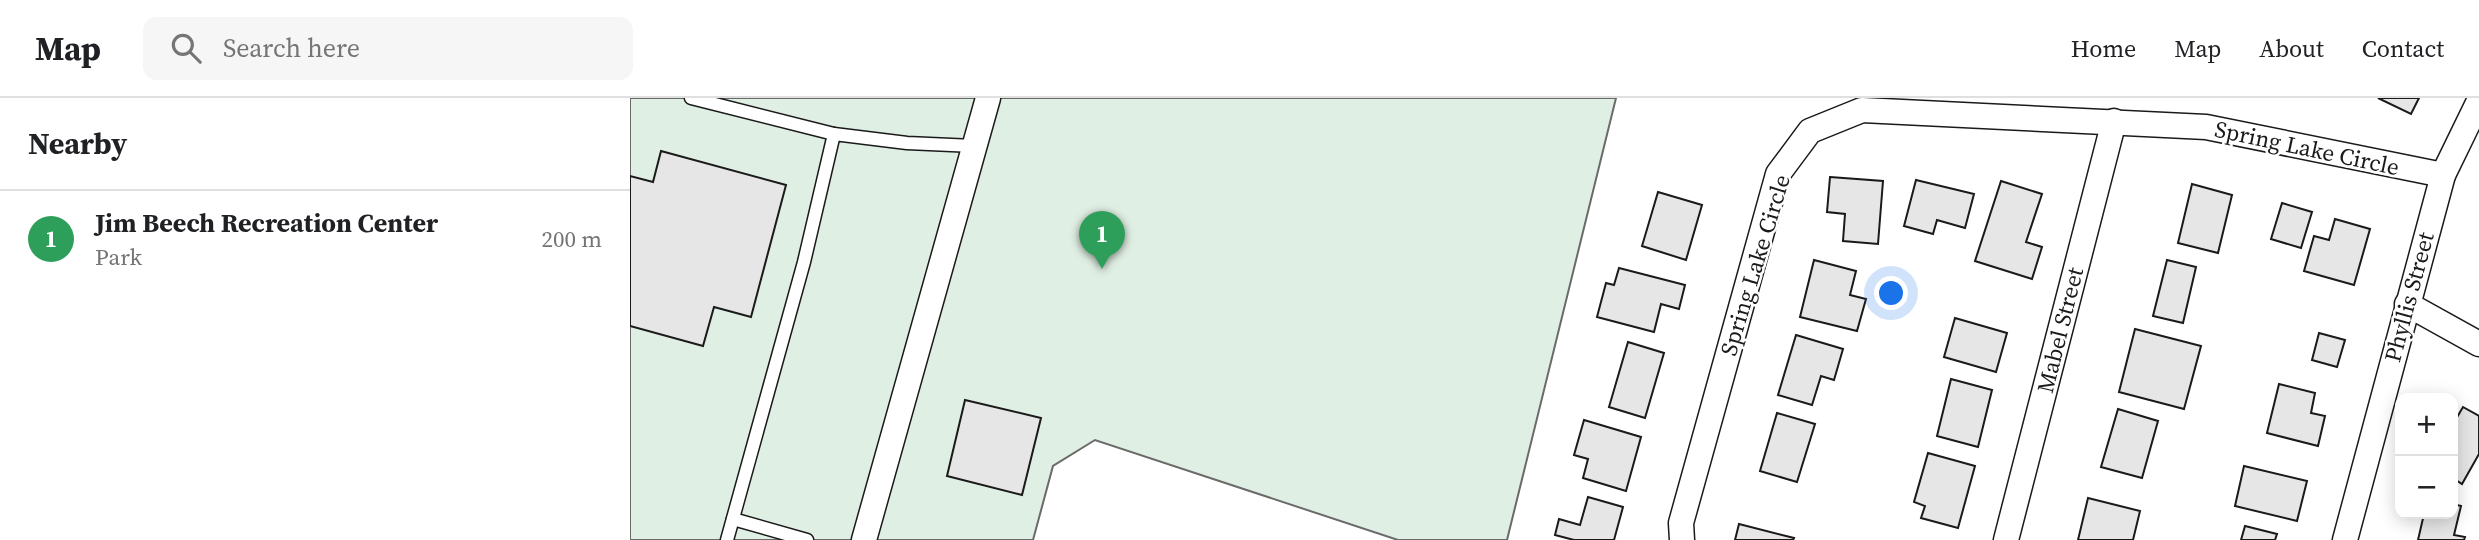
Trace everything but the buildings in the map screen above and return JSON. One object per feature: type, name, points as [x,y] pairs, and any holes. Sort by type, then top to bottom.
[{"type":"street","points":[[864,540],[988,98]]},
{"type":"street","name":"Phyllis Street","points":[[2345,540],[2443,176],[2479,101]]},
{"type":"street","name":"Spring Lake Circle","points":[[1682,540],[1681,523],[1778,174],[1810,131],[1862,110],[2206,127],[2443,176]]},
{"type":"street","name":"Mabel Street","points":[[2006,540],[2113,121]]},
{"type":"street","points":[[2407,304],[2479,344]]},
{"type":"lane","points":[[691,98],[834,134],[907,144],[974,146]]},
{"type":"lane","points":[[727,540],[804,262],[834,134]]},
{"type":"lane","points":[[733,519],[807,540]]},
{"type":"green space","points":[[630,98],[1616,98],[1507,540],[1398,540],[1095,440],[1053,466],[1033,540],[630,540]]},
{"type":"place","name":"Jim Beech Recreation Center","points":[[1102,269]]}]
